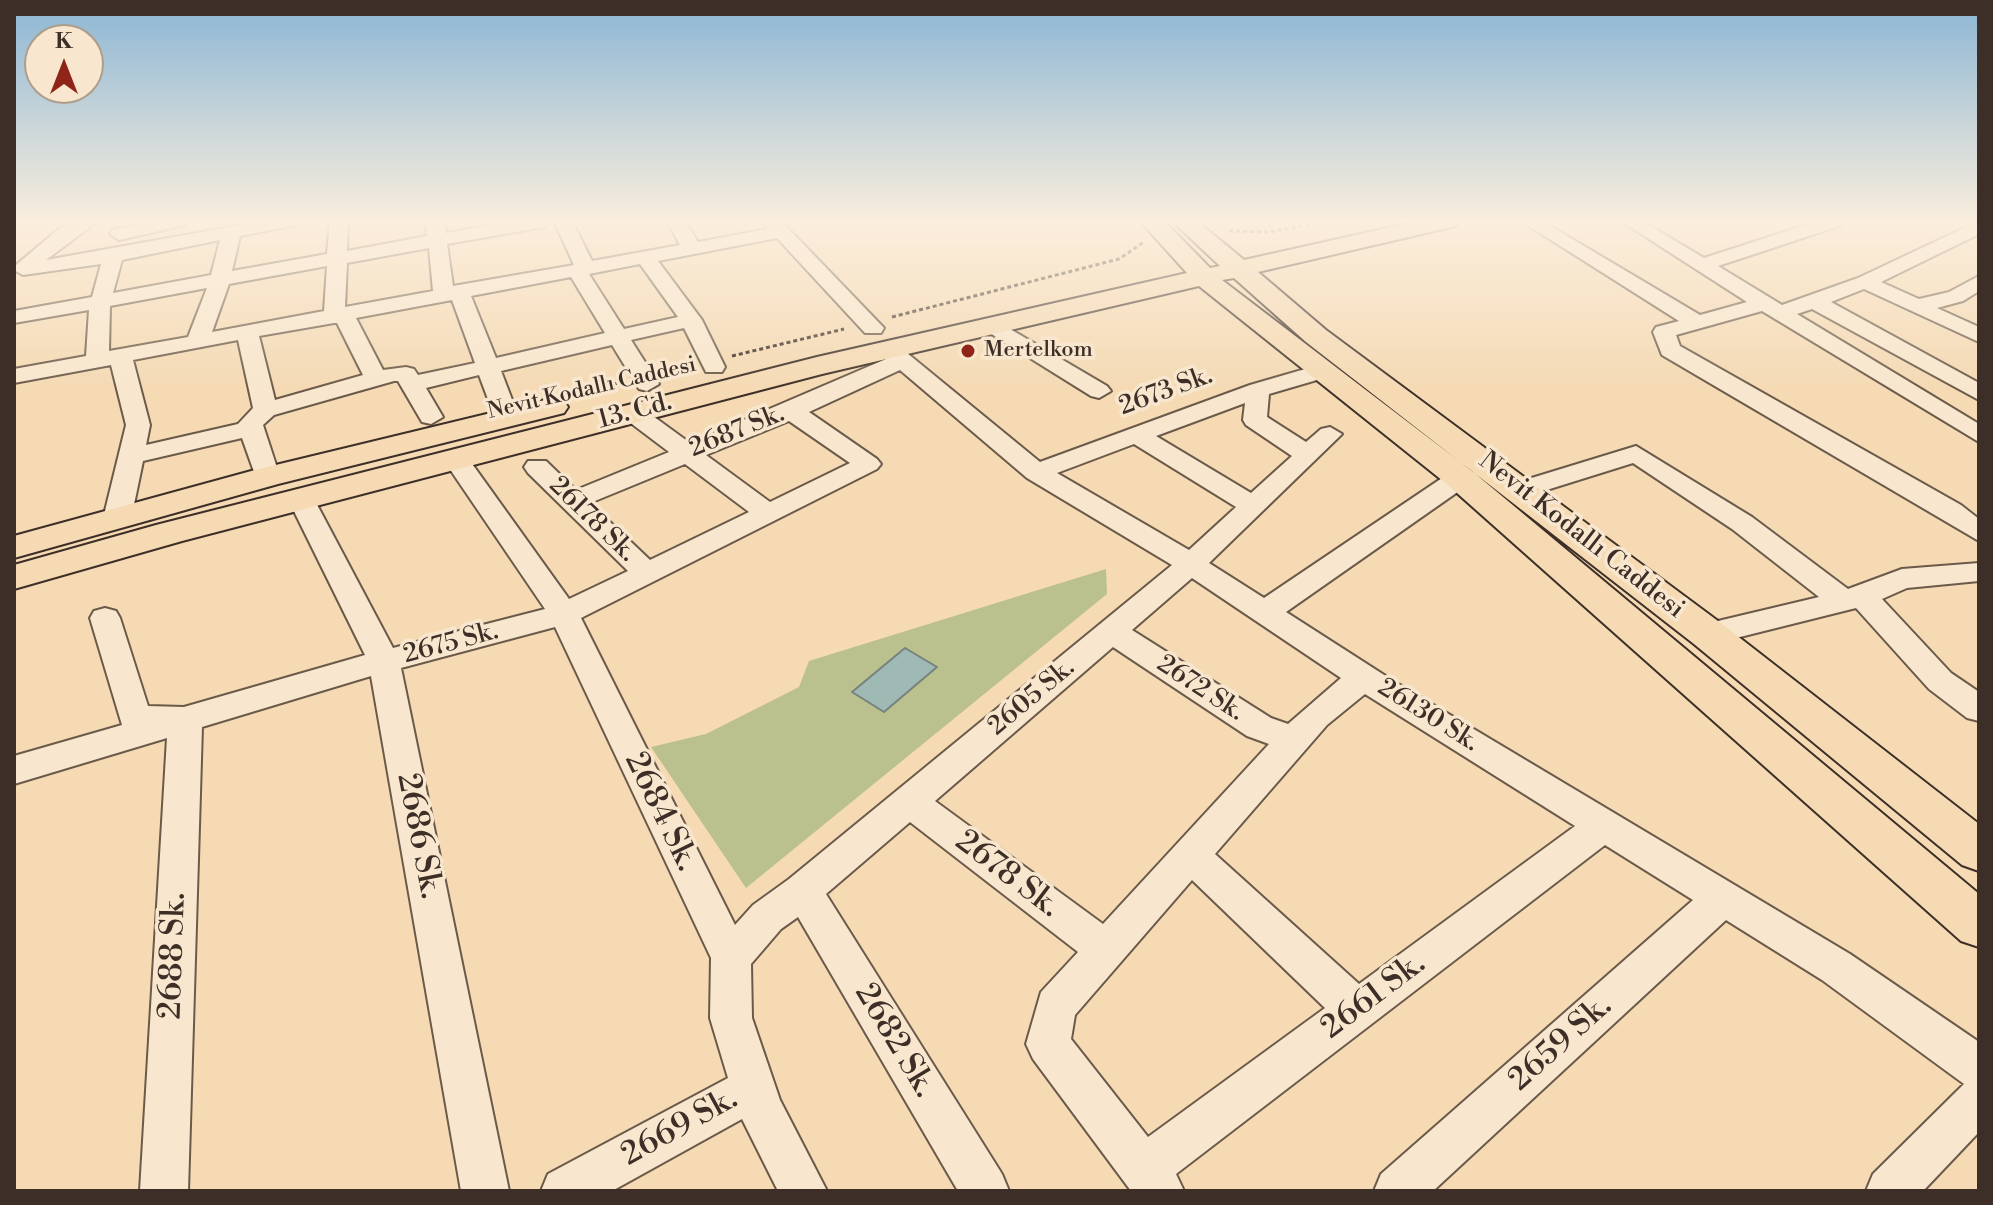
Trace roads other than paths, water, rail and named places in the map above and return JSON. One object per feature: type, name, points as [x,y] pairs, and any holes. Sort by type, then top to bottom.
[{"type":"main road","points":[[1068,308],[1082,294],[1152,277]]},
{"type":"main road","name":"13. Cd.","points":[[14,577],[633,413],[883,340],[1180,277]]},
{"type":"main road","name":"13. Cd.","points":[[14,547],[267,477],[713,364],[993,325],[1189,277]]},
{"type":"main road","points":[[1119,295],[1164,291],[1203,293],[1221,277]]},
{"type":"main road","points":[[1242,277],[1319,372],[1460,478],[1979,925]]},
{"type":"main road","name":"Nevit Kodallı Caddesi","points":[[1246,277],[1313,333],[1708,634],[1979,851]]},
{"type":"street","points":[[104,277],[100,304],[108,358],[138,425],[117,519]]},
{"type":"street","points":[[198,340],[221,277]]},
{"type":"street","points":[[14,317],[242,277]]},
{"type":"street","points":[[337,277],[339,316],[377,380]]},
{"type":"street","points":[[447,277],[451,293],[489,368],[507,418]]},
{"type":"street","points":[[14,376],[541,277]]},
{"type":"street","points":[[586,277],[618,339],[645,380]]},
{"type":"street","points":[[660,277],[691,320],[713,364]]},
{"type":"street","name":"26130 Sk.","points":[[824,277],[883,340],[1036,472],[1191,564],[1365,677],[1836,967],[1979,1068]]},
{"type":"street","points":[[1622,277],[1696,322]]},
{"type":"street","points":[[1720,277],[1979,435]]},
{"type":"street","points":[[1875,277],[1814,301],[1696,322],[1664,332],[1670,350],[1951,511],[1979,532]]},
{"type":"street","points":[[1865,282],[1979,335]]},
{"type":"street","points":[[1917,306],[1956,297],[1979,282]]},
{"type":"street","points":[[1814,301],[1979,393]]},
{"type":"street","points":[[412,384],[691,320]]},
{"type":"street","points":[[993,325],[1099,391]]},
{"type":"street","points":[[247,332],[267,477]]},
{"type":"street","name":"2687 Sk.","points":[[572,501],[791,411],[883,340]]},
{"type":"street","name":"2673 Sk.","points":[[1036,472],[1258,390],[1319,372]]},
{"type":"street","points":[[131,456],[377,380],[406,374],[431,417]]},
{"type":"street","name":"2605 Sk.","points":[[731,958],[767,917],[803,891],[1191,564],[1319,444],[1255,420],[1258,390]]},
{"type":"street","points":[[1941,413],[1979,407]]},
{"type":"street","name":"2675 Sk.","points":[[14,770],[384,661],[564,614],[868,464],[791,411]]},
{"type":"street","points":[[633,413],[768,513]]},
{"type":"street","points":[[1137,435],[1253,506]]},
{"type":"street","points":[[1521,490],[1636,454],[1853,599],[1940,681],[1979,709]]},
{"type":"street","name":"2684 Sk.","points":[[456,459],[564,614],[731,958],[731,1018],[761,1110],[803,1191]]},
{"type":"street","name":"26178 Sk.","points":[[537,467],[647,573]]},
{"type":"street","points":[[1265,612],[1460,478]]},
{"type":"street","name":"2686 Sk.","points":[[301,499],[384,661],[485,1191]]},
{"type":"street","points":[[1708,634],[1853,599],[1902,579],[1979,572]]},
{"type":"street","points":[[105,618],[135,718],[185,720]]},
{"type":"street","name":"2672 Sk.","points":[[1111,631],[1259,727],[1294,739]]},
{"type":"street","points":[[1152,1180],[1048,1044],[1056,1006],[1104,948],[1315,716],[1365,677]]},
{"type":"street","name":"2688 Sk.","points":[[164,1191],[185,720]]},
{"type":"street","name":"2678 Sk.","points":[[909,801],[1104,948]]},
{"type":"street","name":"2661 Sk.","points":[[1152,1180],[1357,1010],[1605,824]]},
{"type":"street","points":[[1190,854],[1357,1010]]},
{"type":"street","name":"2682 Sk.","points":[[803,891],[985,1191]]},
{"type":"street","name":"2659 Sk.","points":[[1398,1191],[1724,897]]},
{"type":"street","name":"2669 Sk.","points":[[565,1191],[754,1088]]},
{"type":"street","points":[[1890,1191],[1979,1100]]},
{"type":"water","points":[[905,648],[937,667],[884,712],[852,692]]},
{"type":"place","name":"Mertelkom","points":[[968,351]]}]
